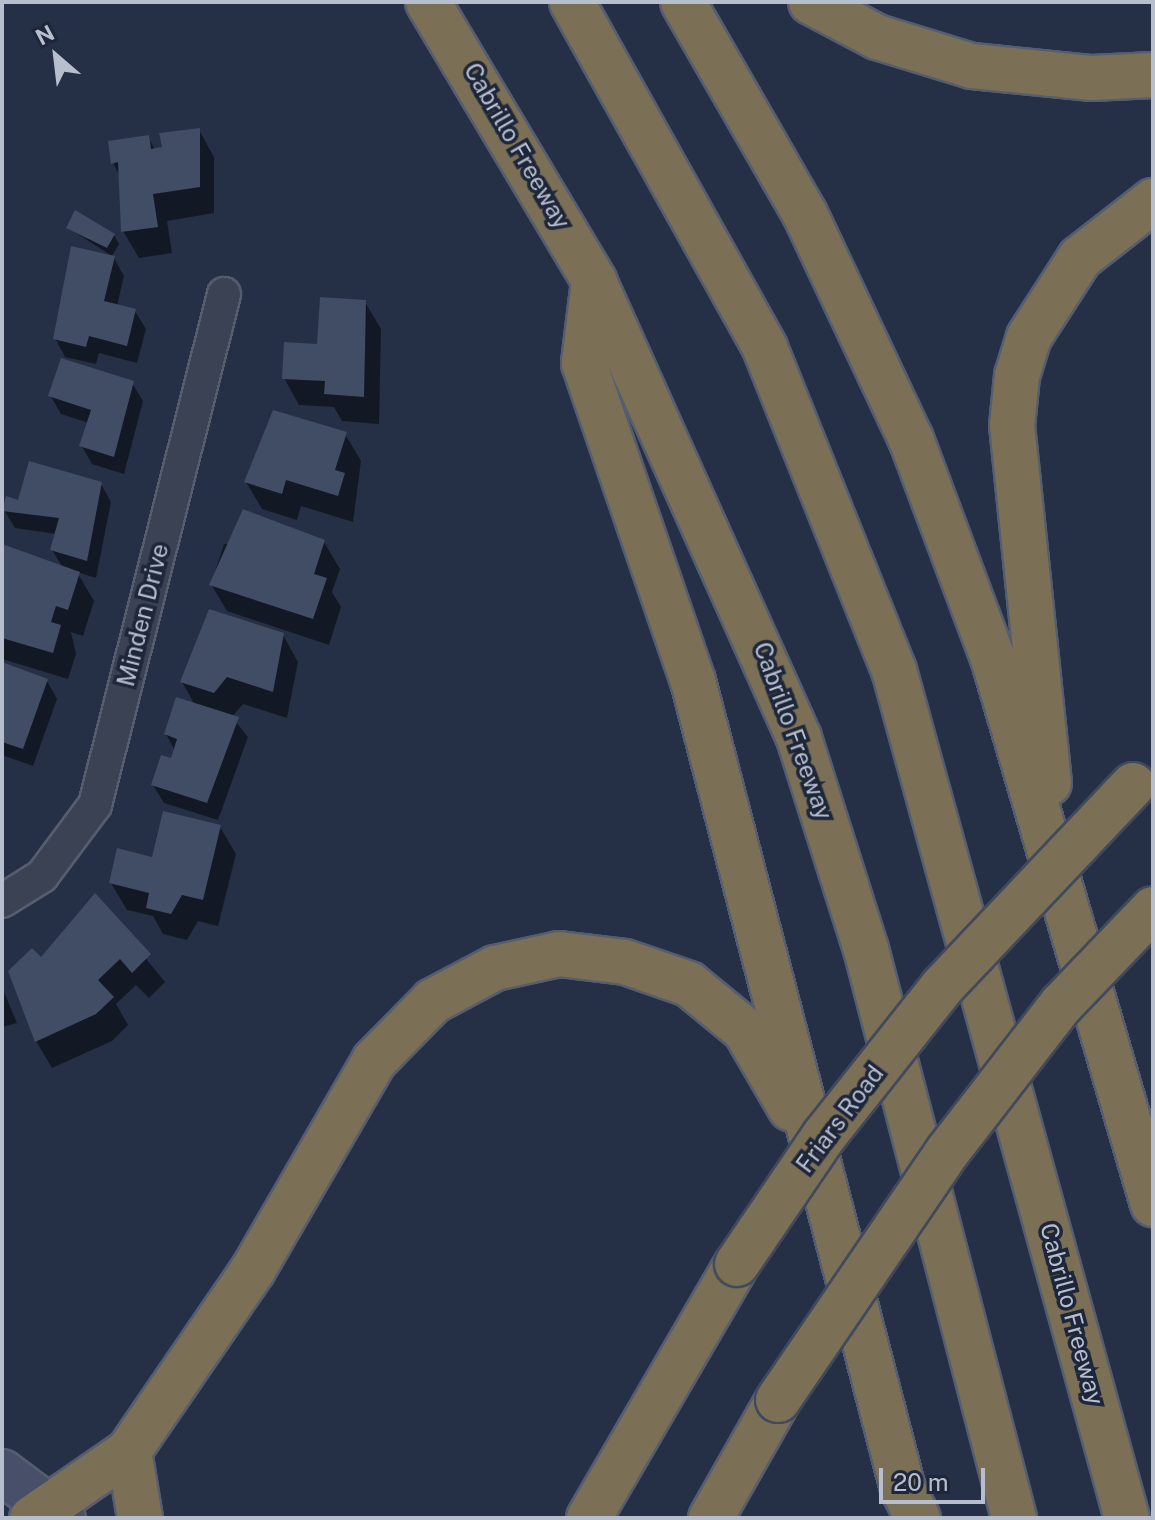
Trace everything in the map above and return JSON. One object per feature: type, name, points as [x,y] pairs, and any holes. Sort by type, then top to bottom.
[{"type":"highway","name":"Cabrillo Freeway","points":[[428,2],[594,281],[799,738],[866,949],[1014,1518]]},
{"type":"highway","name":"Cabrillo Freeway","points":[[572,2],[765,348],[894,670],[1127,1518]]},
{"type":"highway","points":[[683,2],[805,214],[911,439],[994,661],[1153,1204]]},
{"type":"highway","points":[[811,2],[877,37],[972,66],[1092,78],[1153,75]]},
{"type":"highway","points":[[1059,889],[1012,426],[1017,376],[1029,337],[1080,258],[1153,201]]},
{"type":"highway","points":[[594,281],[584,363],[693,681],[820,1159],[908,1508]]},
{"type":"highway","name":"Friars Road","points":[[589,1518],[737,1264],[824,1136],[942,987],[1143,776]]},
{"type":"highway","points":[[711,1518],[778,1400],[948,1151],[1061,1005],[1153,909]]},
{"type":"highway","points":[[48,1514],[129,1451],[253,1270],[374,1061],[433,1001],[495,968],[559,954],[625,962],[689,984],[745,1030],[820,1159]]},
{"type":"highway","points":[[129,1451],[140,1518]]},
{"type":"main road","points":[[2,1472],[48,1514]]},
{"type":"street","name":"Minden Drive","points":[[2,901],[42,876],[95,805],[224,294]]},
{"type":"building","points":[[200,128],[200,187],[153,194],[158,227],[121,232],[118,162],[111,164],[108,141],[149,135],[151,149],[162,147],[159,133]]},
{"type":"building","points":[[75,210],[115,234],[107,248],[66,228]]},
{"type":"building","points":[[71,246],[115,256],[104,301],[136,309],[127,346],[89,336],[86,347],[53,339]]},
{"type":"building","points":[[320,297],[366,300],[364,397],[324,394],[325,381],[282,379],[284,342],[317,344]]},
{"type":"building","points":[[61,358],[134,381],[114,457],[79,446],[91,410],[48,396]]},
{"type":"building","points":[[273,410],[347,432],[335,470],[345,473],[338,496],[286,480],[282,494],[244,482]]},
{"type":"building","points":[[29,461],[102,482],[87,561],[50,550],[59,518],[2,511],[6,496],[18,500]]},
{"type":"building","points":[[243,509],[325,540],[314,574],[327,578],[313,619],[209,585]]},
{"type":"building","points":[[2,544],[80,572],[68,610],[56,606],[51,622],[61,625],[53,653],[2,638]]},
{"type":"building","points":[[209,609],[284,633],[273,692],[227,677],[214,693],[180,682]]},
{"type":"building","points":[[2,662],[48,679],[23,749],[2,742]]},
{"type":"building","points":[[176,697],[239,717],[207,803],[151,785],[161,755],[171,758],[177,739],[164,734]]},
{"type":"building","points":[[163,811],[221,825],[203,900],[182,895],[171,914],[146,908],[149,893],[109,883],[117,848],[152,857]]},
{"type":"building","points":[[95,893],[151,954],[132,973],[120,959],[98,980],[114,997],[96,1014],[35,1042],[8,971],[32,948],[41,957]]}]
